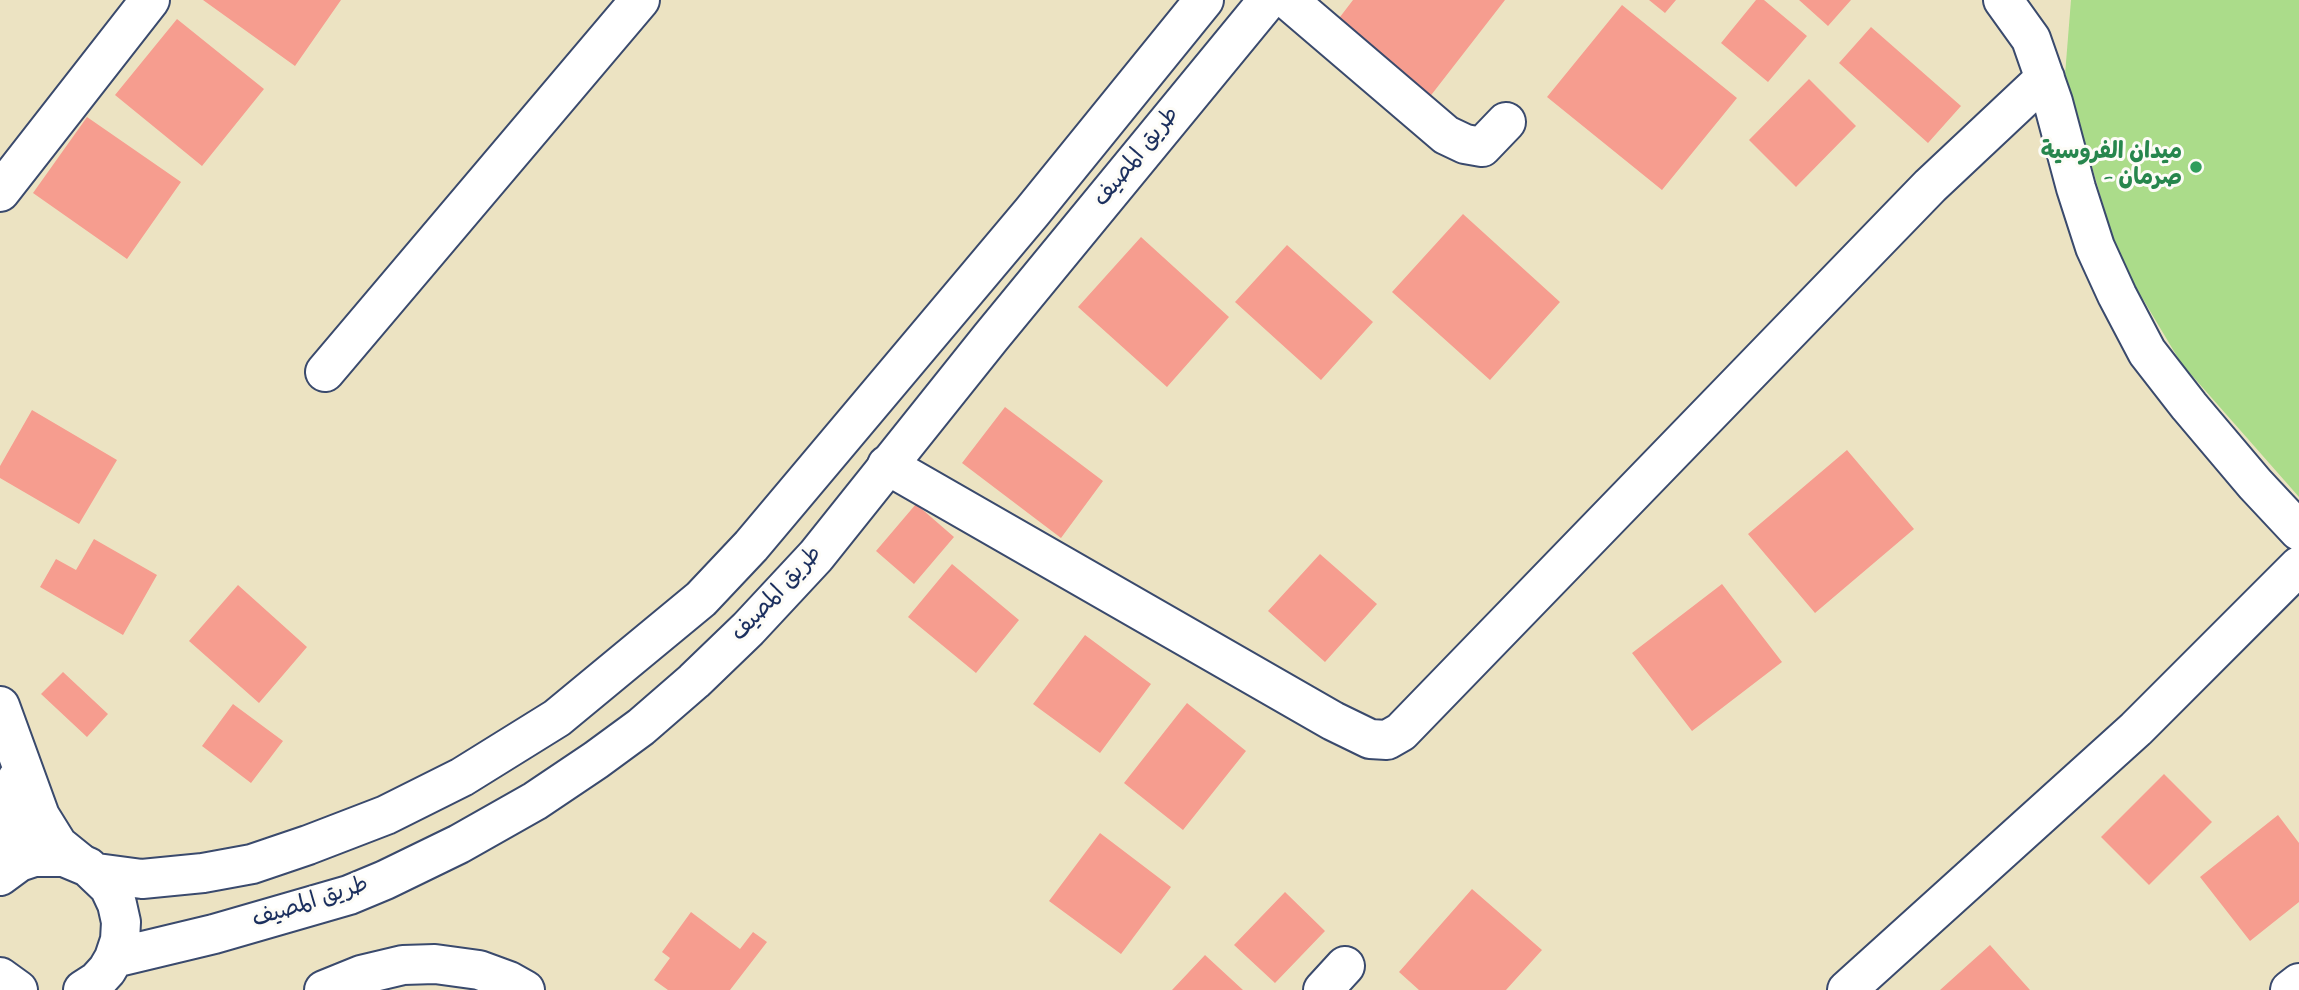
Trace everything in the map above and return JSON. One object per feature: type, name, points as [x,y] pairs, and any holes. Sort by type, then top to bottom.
[{"type":"street","points":[[0,192],[150,0]]},
{"type":"street","points":[[325,372],[639,0]]},
{"type":"street","points":[[3,873],[19,862],[41,856],[64,857],[88,867],[142,879],[203,873],[252,863],[386,816],[463,777],[557,718],[701,599],[751,546],[1032,212],[1204,0]]},
{"type":"street","name":"طريق المصيف","points":[[114,958],[214,934],[349,895],[458,844],[535,801],[596,761],[641,727],[748,629],[816,556],[1268,0]]},
{"type":"street","points":[[1288,0],[1446,135],[1465,144],[1482,147],[1506,122]]},
{"type":"street","points":[[2003,0],[2031,38],[2095,247],[2147,352],[2189,407],[2299,531]]},
{"type":"street","points":[[887,466],[1333,721],[1370,740],[1387,740],[1401,732],[1930,186],[2045,78]]},
{"type":"street","points":[[1847,990],[2136,729],[2299,566]]},
{"type":"street","points":[[3,711],[40,816],[58,845],[109,887],[117,904],[121,922],[120,940],[114,958],[102,976],[85,990]]},
{"type":"street","points":[[3,711],[19,805],[17,833],[3,873]]},
{"type":"street","points":[[324,990],[361,975],[392,967],[435,964],[479,970],[525,990]]},
{"type":"street","points":[[0,977],[18,990]]},
{"type":"street","points":[[2291,990],[2299,983]]},
{"type":"green space","name":"ميدان الفروسية - صرمان","points":[[2071,0],[2299,0],[2299,497],[2181,363],[2119,259],[2065,75]]},
{"type":"building","points":[[203,0],[341,0],[295,66]]},
{"type":"building","points":[[1353,0],[1505,0],[1425,103],[1330,30]]},
{"type":"building","points":[[1649,0],[1676,0],[1665,13]]},
{"type":"building","points":[[1756,0],[1764,0],[1807,36],[1768,82],[1721,43]]},
{"type":"building","points":[[1799,0],[1851,0],[1828,26]]},
{"type":"building","points":[[1622,5],[1737,98],[1662,190],[1547,97]]},
{"type":"building","points":[[177,19],[264,89],[202,166],[115,95]]},
{"type":"building","points":[[1871,27],[1961,106],[1928,143],[1839,63]]},
{"type":"building","points":[[1809,79],[1856,126],[1796,187],[1749,140]]},
{"type":"building","points":[[87,117],[181,182],[127,259],[33,193]]},
{"type":"building","points":[[1463,214],[1560,302],[1490,380],[1392,292]]},
{"type":"building","points":[[1141,237],[1229,317],[1167,387],[1078,307]]},
{"type":"building","points":[[1287,245],[1373,322],[1321,380],[1235,302]]},
{"type":"building","points":[[1005,407],[1103,481],[1061,538],[962,463]]},
{"type":"building","points":[[32,410],[117,460],[79,524],[0,478],[0,466]]},
{"type":"building","points":[[1847,450],[1914,529],[1815,613],[1748,534]]},
{"type":"building","points":[[916,504],[954,537],[914,584],[876,551]]},
{"type":"building","points":[[94,539],[157,575],[123,635],[40,587],[56,559],[76,570]]},
{"type":"building","points":[[1320,554],[1377,604],[1325,662],[1268,611]]},
{"type":"building","points":[[952,564],[1019,620],[976,673],[908,617]]},
{"type":"building","points":[[1722,584],[1782,662],[1692,731],[1632,653]]},
{"type":"building","points":[[238,585],[307,647],[259,703],[189,641]]},
{"type":"building","points":[[1085,635],[1151,684],[1100,753],[1033,704]]},
{"type":"building","points":[[63,672],[108,714],[87,737],[41,694]]},
{"type":"building","points":[[1187,703],[1246,751],[1183,830],[1124,783]]},
{"type":"building","points":[[233,704],[283,741],[251,783],[202,746]]},
{"type":"building","points":[[2164,774],[2212,822],[2149,885],[2101,837]]},
{"type":"building","points":[[2278,815],[2299,843],[2299,902],[2250,941],[2200,877]]},
{"type":"building","points":[[1100,833],[1171,887],[1121,954],[1049,901]]},
{"type":"building","points":[[1472,889],[1542,950],[1506,990],[1419,990],[1399,972]]},
{"type":"building","points":[[1285,892],[1325,931],[1275,983],[1234,945]]},
{"type":"building","points":[[691,912],[740,949],[753,932],[767,942],[730,990],[668,990],[654,980],[670,958],[662,952]]},
{"type":"building","points":[[1990,945],[2030,990],[1940,990]]},
{"type":"building","points":[[1205,955],[1243,990],[1172,990]]},
{"type":"place","name":"ميدان الفروسية - صرمان","points":[[2196,167]]}]
